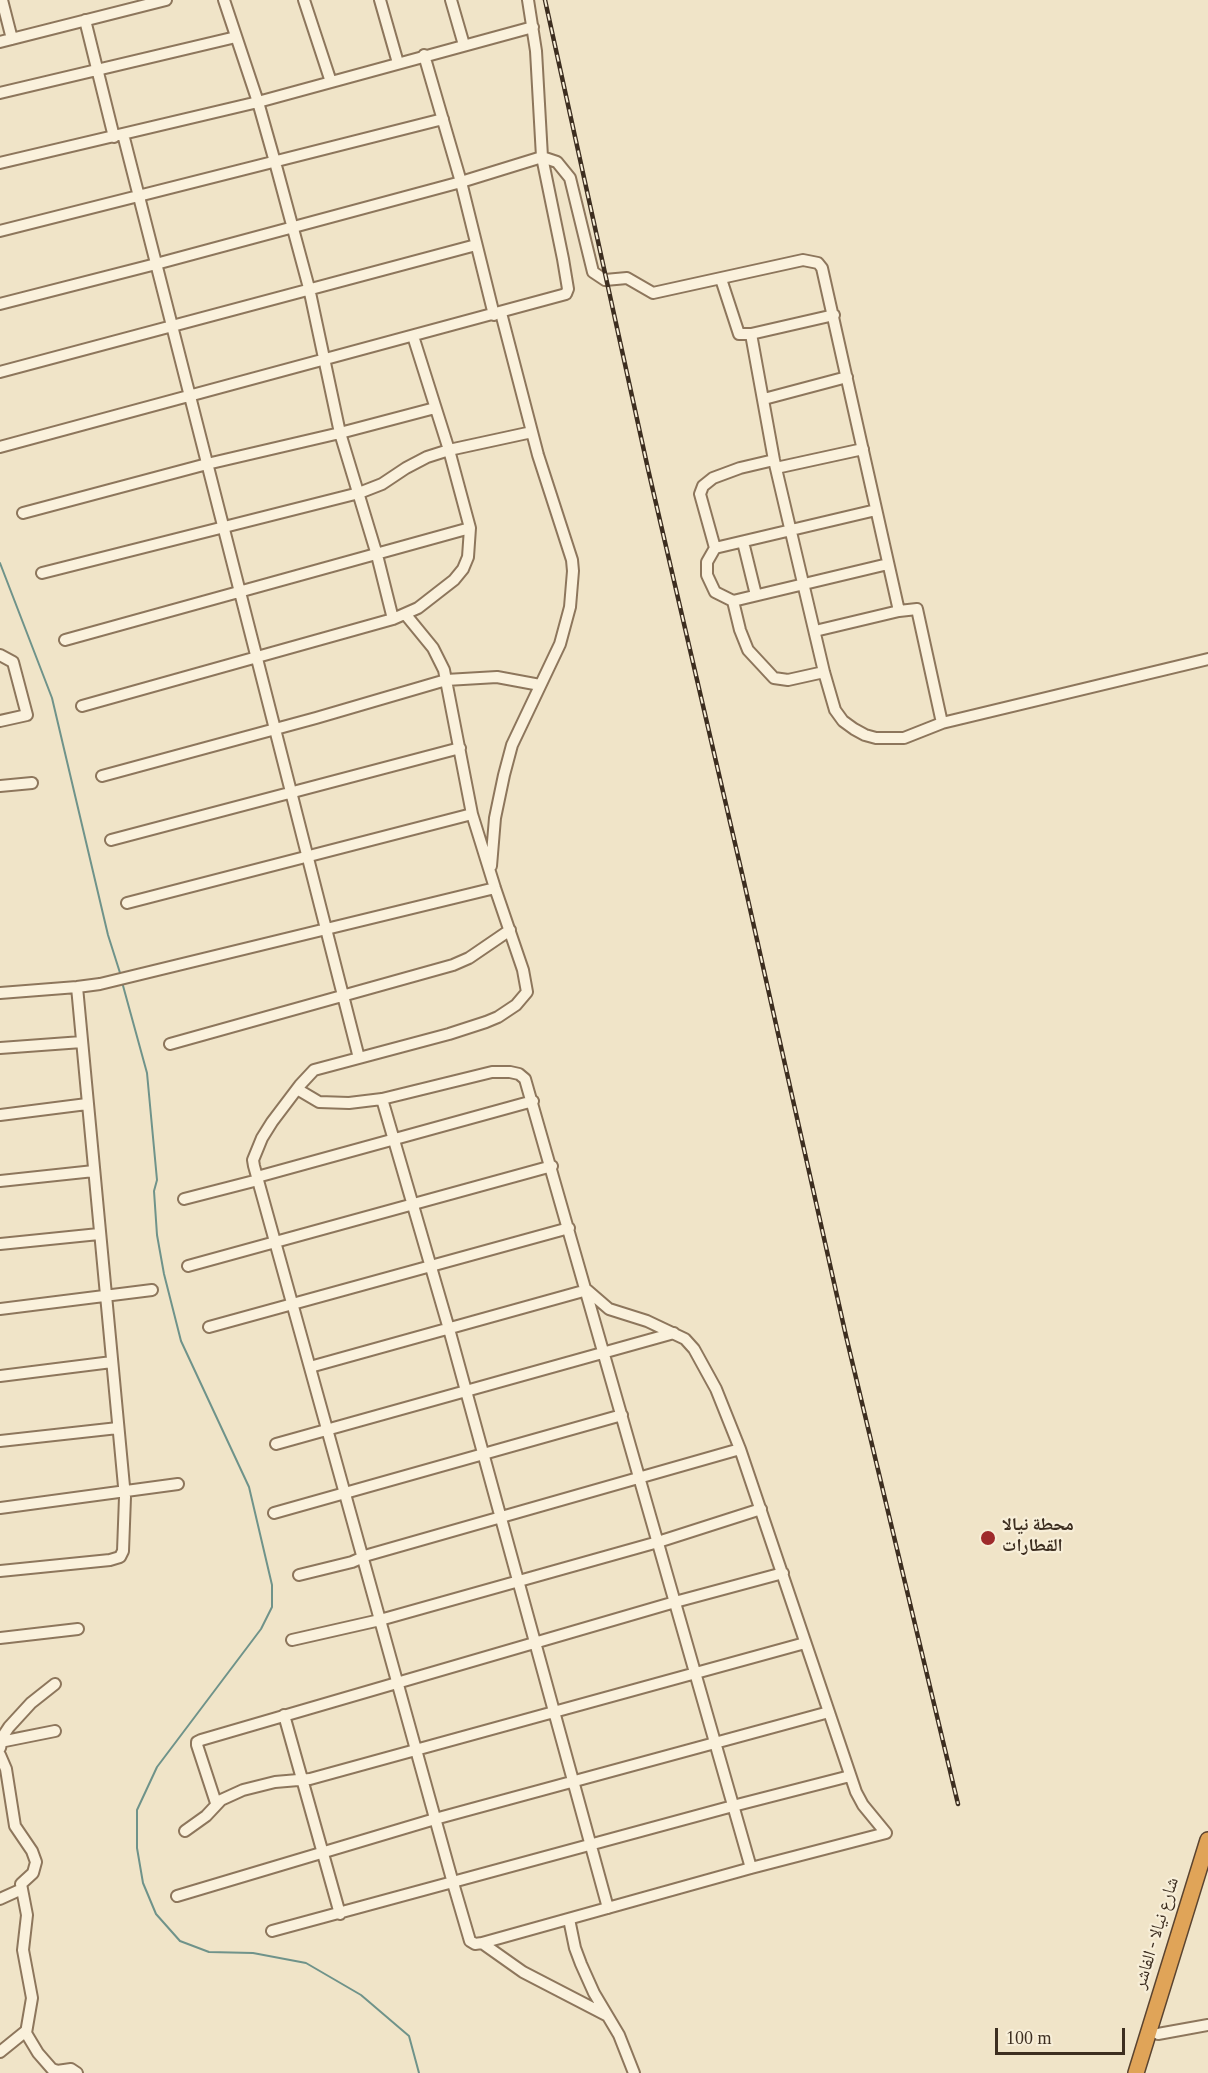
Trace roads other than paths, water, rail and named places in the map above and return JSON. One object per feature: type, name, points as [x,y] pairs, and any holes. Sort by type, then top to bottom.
[{"type":"highway","name":"شارع نيالا - الفاشر","points":[[1136,2073],[1160,2011],[1205,1867],[1208,1840]]},
{"type":"highway","name":"شارع نيالا - الفاشر","points":[[1146,2073],[1158,2034],[1160,2011]]},
{"type":"street","points":[[2,0],[12,39]]},
{"type":"street","points":[[0,42],[161,0]]},
{"type":"street","points":[[224,0],[258,102],[293,226],[309,288],[340,433],[377,555],[393,620]]},
{"type":"street","points":[[304,0],[331,82]]},
{"type":"street","points":[[380,0],[399,63]]},
{"type":"street","points":[[451,0],[464,45]]},
{"type":"street","points":[[0,447],[563,296],[568,291],[542,157],[538,75],[528,0]]},
{"type":"street","points":[[85,20],[97,70],[139,196],[359,1058]]},
{"type":"street","points":[[0,163],[258,102],[532,27]]},
{"type":"street","points":[[0,93],[236,37]]},
{"type":"street","points":[[424,56],[443,118],[476,245],[556,514],[572,560],[573,571],[570,607],[560,644],[512,745],[495,818],[490,872]]},
{"type":"street","points":[[0,231],[443,118]]},
{"type":"street","points":[[0,304],[460,182],[542,157],[557,162],[570,178],[592,272],[605,280],[627,278],[652,294],[803,260],[818,263],[822,268],[899,610]]},
{"type":"street","points":[[0,372],[476,245]]},
{"type":"street","points":[[721,279],[739,334],[751,334],[834,315]]},
{"type":"street","points":[[751,334],[776,464],[814,631],[835,710],[843,721],[865,735],[891,740],[904,738],[942,723],[1208,659]]},
{"type":"street","points":[[82,706],[393,620],[406,615],[443,590],[463,569],[468,556],[470,528],[449,450],[413,336]]},
{"type":"street","points":[[764,399],[847,377]]},
{"type":"street","points":[[23,513],[207,464],[435,408]]},
{"type":"street","points":[[42,573],[359,493],[382,484],[417,462],[449,450],[532,432]]},
{"type":"street","points":[[715,548],[700,494],[703,486],[713,478],[740,468],[863,450]]},
{"type":"street","points":[[876,510],[715,548],[706,562],[709,582],[719,595],[733,601],[888,564]]},
{"type":"street","points":[[65,640],[470,528]]},
{"type":"street","points":[[743,542],[756,595]]},
{"type":"street","points":[[733,601],[748,650],[774,678],[788,680],[824,672]]},
{"type":"street","points":[[814,631],[899,610],[917,609],[942,723]]},
{"type":"street","points":[[406,615],[433,648],[444,670],[472,814],[527,986],[526,996],[498,1017],[469,1028],[314,1070],[272,1122],[256,1149],[253,1160],[435,1820],[471,1942],[475,1944],[886,1833],[863,1805],[850,1776],[740,1449],[716,1389],[694,1349],[685,1339],[674,1333],[647,1321],[609,1309],[587,1290]]},
{"type":"street","points":[[0,655],[13,662],[27,715],[0,722]]},
{"type":"street","points":[[102,776],[275,730],[446,680],[497,677],[540,684]]},
{"type":"street","points":[[111,840],[460,748]]},
{"type":"street","points":[[0,786],[32,783]]},
{"type":"street","points":[[127,903],[472,814]]},
{"type":"street","points":[[0,993],[100,984],[495,888]]},
{"type":"street","points":[[170,1044],[453,965],[469,958],[510,930]]},
{"type":"street","points":[[0,1571],[110,1560],[120,1557],[125,1539],[124,1490],[77,987]]},
{"type":"street","points":[[0,1048],[82,1042]]},
{"type":"street","points":[[297,1089],[311,1099],[327,1103],[364,1102],[501,1071],[524,1077],[527,1082],[751,1868]]},
{"type":"street","points":[[382,1099],[449,1329],[608,1908]]},
{"type":"street","points":[[184,1199],[533,1101]]},
{"type":"street","points":[[0,1115],[87,1104]]},
{"type":"street","points":[[188,1266],[552,1166]]},
{"type":"street","points":[[0,1181],[94,1171]]},
{"type":"street","points":[[209,1327],[569,1228]]},
{"type":"street","points":[[0,1244],[99,1234]]},
{"type":"street","points":[[0,1309],[152,1290]]},
{"type":"street","points":[[310,1367],[587,1290]]},
{"type":"street","points":[[276,1444],[674,1333]]},
{"type":"street","points":[[0,1376],[112,1362]]},
{"type":"street","points":[[274,1512],[622,1415]]},
{"type":"street","points":[[0,1441],[118,1428]]},
{"type":"street","points":[[299,1575],[352,1562],[740,1449]]},
{"type":"street","points":[[0,1508],[178,1484]]},
{"type":"street","points":[[292,1640],[380,1620],[658,1542],[761,1509]]},
{"type":"street","points":[[216,1803],[197,1742],[675,1602],[783,1574]]},
{"type":"street","points":[[0,1638],[78,1629]]},
{"type":"street","points":[[184,1831],[206,1816],[216,1803],[243,1790],[275,1782],[302,1780],[805,1643]]},
{"type":"street","points":[[1,1739],[31,1703],[55,1684]]},
{"type":"street","points":[[177,1896],[435,1820],[830,1712]]},
{"type":"street","points":[[284,1715],[340,1914]]},
{"type":"street","points":[[1,1739],[55,1731]]},
{"type":"street","points":[[0,1755],[6,1768],[14,1824],[32,1851],[36,1862],[33,1873],[21,1882],[27,1915],[23,1950],[32,1998],[27,2036],[52,2069],[57,2071],[71,2069],[77,2073]]},
{"type":"street","points":[[272,1931],[850,1776]]},
{"type":"street","points":[[0,1899],[22,1889]]},
{"type":"street","points":[[569,1919],[576,1954],[594,1993],[619,2035],[634,2073]]},
{"type":"street","points":[[482,1943],[523,1972],[608,2015]]},
{"type":"street","points":[[1158,2034],[1208,2025]]},
{"type":"street","points":[[0,2052],[26,2031]]},
{"type":"waterway","points":[[0,563],[52,698],[108,935],[121,976]]},
{"type":"waterway","points":[[122,982],[147,1073],[157,1180],[154,1191],[157,1235],[164,1274],[181,1341],[249,1487],[272,1585],[272,1607],[261,1629],[157,1767],[137,1810],[137,1848],[143,1883],[156,1914],[180,1941],[209,1952],[253,1953],[306,1963],[361,1995],[409,2036],[419,2073]]},
{"type":"railway","points":[[545,0],[648,469],[846,1336],[958,1804]]},
{"type":"place","name":"محطة نيالا القطارات","points":[[988,1538]]}]
